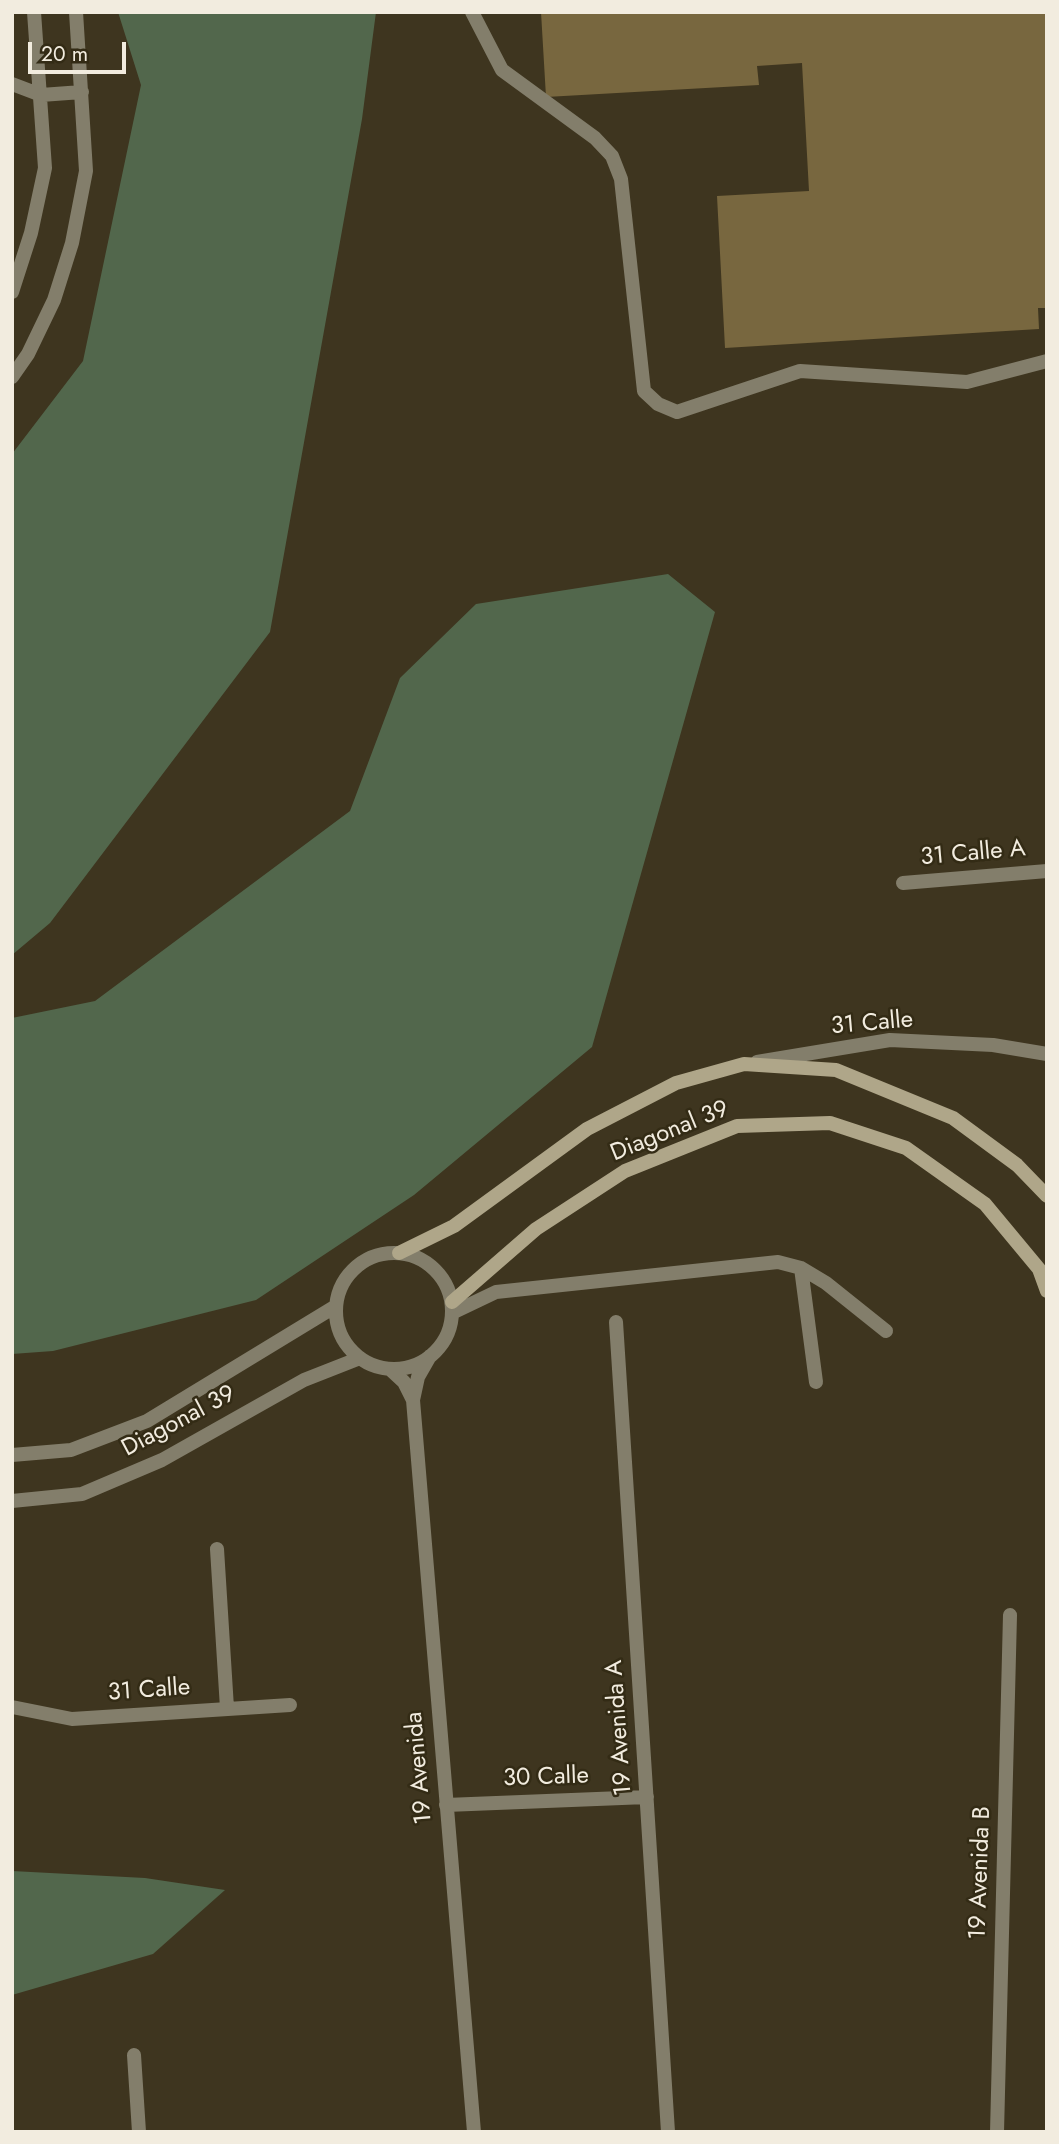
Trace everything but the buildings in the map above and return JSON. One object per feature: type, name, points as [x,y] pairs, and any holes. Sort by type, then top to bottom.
[{"type":"street","points":[[12,292],[31,233],[45,168],[34,12]]},
{"type":"street","points":[[12,377],[28,354],[54,300],[72,243],[86,171],[76,12]]},
{"type":"street","points":[[472,12],[502,71],[595,138],[612,156],[621,179],[644,391],[658,404],[677,412],[800,371],[967,382],[1047,361]]},
{"type":"street","points":[[12,84],[41,95],[82,92]]},
{"type":"street","name":"31 Calle A","points":[[903,883],[1047,871]]},
{"type":"street","name":"31 Calle","points":[[744,1064],[890,1040],[993,1045],[1047,1054]]},
{"type":"street","points":[[413,1400],[404,1382],[390,1369],[360,1358],[343,1338],[336,1306],[347,1277],[360,1264],[379,1255],[399,1253],[454,1227],[587,1129],[676,1083],[744,1064],[836,1070],[953,1118],[1017,1165],[1047,1196]]},
{"type":"street","name":"Diagonal 39","points":[[452,1307],[536,1229],[625,1171],[737,1126],[830,1123],[906,1148],[985,1204],[1039,1269],[1047,1291]]},
{"type":"street","points":[[390,1369],[416,1364],[430,1356],[448,1333],[452,1307],[438,1272],[422,1259],[399,1253]]},
{"type":"street","points":[[452,1307],[496,1292],[778,1262],[801,1268],[826,1283],[886,1331]]},
{"type":"street","points":[[801,1268],[816,1382]]},
{"type":"street","name":"Diagonal 39","points":[[12,1455],[71,1450],[147,1421],[336,1306]]},
{"type":"street","name":"19 Avenida A","points":[[616,1322],[668,2132]]},
{"type":"street","name":"19 Avenida","points":[[430,1356],[418,1377],[413,1400],[474,2132]]},
{"type":"street","name":"Diagonal 39","points":[[12,1501],[82,1494],[162,1460],[304,1380],[360,1358]]},
{"type":"street","points":[[217,1549],[227,1708]]},
{"type":"street","name":"19 Avenida B","points":[[997,2132],[1010,1615]]},
{"type":"street","name":"31 Calle","points":[[12,1707],[72,1719],[290,1705]]},
{"type":"street","name":"30 Calle","points":[[446,1805],[647,1797]]},
{"type":"street","points":[[134,2055],[139,2132]]},
{"type":"green space","points":[[118,12],[376,12],[362,119],[270,632],[50,923],[12,955],[12,454],[83,361],[141,85]]},
{"type":"green space","points":[[668,574],[715,612],[592,1047],[414,1195],[256,1300],[53,1351],[12,1354],[12,1018],[95,1001],[350,811],[400,678],[476,604]]},
{"type":"green space","points":[[12,1871],[145,1878],[225,1890],[153,1954],[12,1995]]}]
